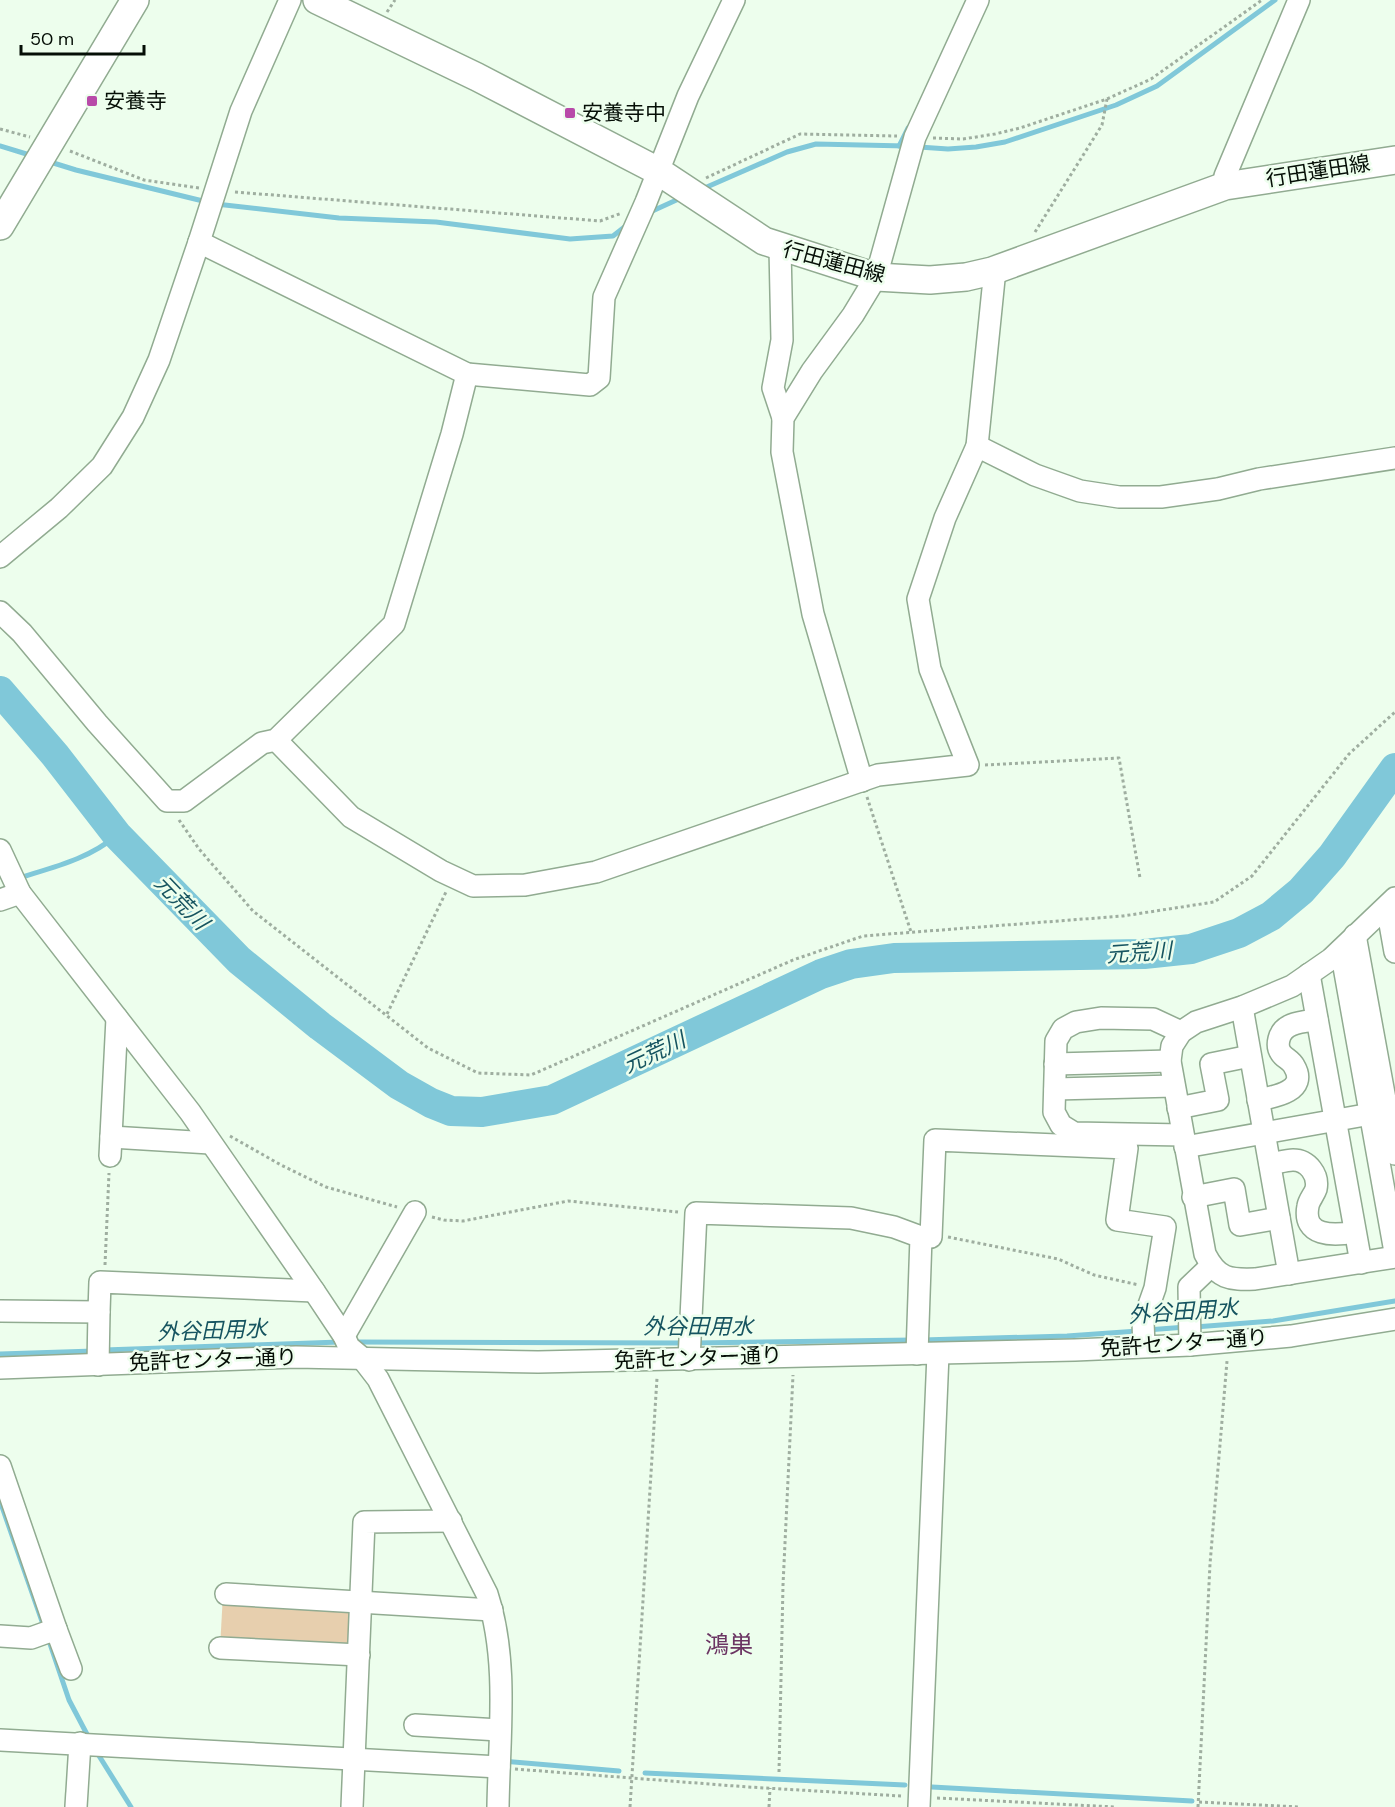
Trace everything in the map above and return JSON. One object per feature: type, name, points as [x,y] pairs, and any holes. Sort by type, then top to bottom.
[{"type":"main road","points":[[0,226],[135,0]]},
{"type":"main road","name":"行田蓮田線","points":[[317,0],[477,77],[658,171],[764,242],[876,277],[930,280],[966,277],[992,271],[1225,186],[1395,160]]},
{"type":"street","points":[[0,557],[59,508],[102,466],[134,417],[159,360],[200,242],[241,111],[290,0]]},
{"type":"street","points":[[200,242],[467,374],[590,385],[599,378],[604,297],[646,202],[688,96],[734,0]]},
{"type":"street","points":[[783,418],[876,277],[915,137],[978,0]]},
{"type":"street","points":[[1225,186],[1225,176],[1299,0]]},
{"type":"street","points":[[780,248],[782,340],[773,388],[783,418],[782,452],[813,614],[862,781]]},
{"type":"street","points":[[276,740],[351,817],[453,877],[473,885],[525,885],[596,872],[878,775],[968,765],[930,669],[918,599],[945,518],[977,446],[994,279],[992,271]]},
{"type":"street","points":[[0,612],[22,633],[167,801],[184,801],[262,743],[276,740],[394,624],[452,434],[467,374]]},
{"type":"street","points":[[977,446],[1035,475],[1080,491],[1119,497],[1161,497],[1207,491],[1259,478],[1395,458]]},
{"type":"street","points":[[0,850],[21,893],[190,1112],[314,1291],[349,1347],[361,1357],[378,1379],[451,1521],[487,1594],[492,1610],[497,1640],[500,1697],[498,1807]]},
{"type":"street","points":[[0,900],[21,893]]},
{"type":"street","points":[[1384,1111],[1395,1255],[1361,1263],[1289,1274],[1234,1279],[1223,1277],[1211,1266],[1205,1254],[1193,1197],[1170,1061],[1172,1046],[1180,1032],[1196,1023],[1292,986],[1331,959],[1392,904]]},
{"type":"street","points":[[1392,904],[1395,952]]},
{"type":"street","points":[[1348,942],[1395,1154]]},
{"type":"street","points":[[1309,974],[1361,1263]]},
{"type":"street","points":[[1242,1007],[1289,1274]]},
{"type":"street","points":[[117,1018],[111,1147],[210,1143]]},
{"type":"street","points":[[1180,1032],[1153,1019],[1101,1018],[1076,1022],[1063,1029],[1056,1041],[1054,1112],[1061,1125],[1074,1133],[1184,1142],[1264,1133],[1384,1111]]},
{"type":"street","points":[[1258,1100],[1285,1094],[1293,1088],[1297,1077],[1295,1067],[1280,1052],[1278,1042],[1286,1026],[1317,1020]]},
{"type":"street","points":[[1178,1108],[1218,1100],[1211,1064],[1250,1056]]},
{"type":"street","points":[[1055,1064],[1170,1061]]},
{"type":"street","points":[[1055,1089],[1174,1086]]},
{"type":"street","points":[[919,1802],[928,1354],[926,1237],[935,1140],[1127,1148],[1117,1220],[1165,1227],[1155,1288],[1143,1322],[1144,1346]]},
{"type":"street","points":[[1270,1164],[1294,1160],[1307,1164],[1317,1182],[1315,1192],[1308,1203],[1307,1216],[1312,1227],[1332,1236],[1354,1232]]},
{"type":"street","points":[[1193,1197],[1234,1189],[1240,1225],[1279,1218]]},
{"type":"street","points":[[344,1336],[414,1212]]},
{"type":"street","points":[[689,1360],[696,1214],[851,1218],[894,1227],[926,1237]]},
{"type":"street","points":[[1190,1345],[1189,1287],[1211,1266]]},
{"type":"street","points":[[98,1365],[100,1282],[314,1291]]},
{"type":"street","points":[[0,1311],[99,1312]]},
{"type":"street","name":"免許センター通り","points":[[0,1368],[296,1357],[538,1362],[689,1360],[1190,1345],[1291,1336],[1395,1319]]},
{"type":"street","points":[[0,1466],[71,1669]]},
{"type":"street","points":[[352,1807],[364,1522],[451,1521]]},
{"type":"street","points":[[226,1594],[492,1610]]},
{"type":"street","points":[[0,1636],[31,1638],[56,1629]]},
{"type":"street","points":[[220,1648],[359,1655]]},
{"type":"street","points":[[415,1725],[499,1730]]},
{"type":"street","points":[[0,1740],[499,1767]]},
{"type":"street","points":[[76,1807],[89,1744]]},
{"type":"path","points":[[685,188],[800,134],[963,139],[1020,128],[1107,99],[1151,79],[1262,0]]},
{"type":"path","points":[[1028,258],[1025,248],[1102,125],[1107,99]]},
{"type":"path","points":[[0,129],[43,153],[144,180],[215,193],[600,221],[646,202]]},
{"type":"path","points":[[167,801],[199,849],[253,911],[428,1048],[478,1073],[531,1075],[793,960],[864,936],[1123,916],[1214,902],[1252,876],[1349,754],[1395,712]]},
{"type":"path","points":[[968,765],[1119,758],[1140,878]]},
{"type":"path","points":[[862,781],[911,932]]},
{"type":"path","points":[[387,1014],[453,877]]},
{"type":"path","points":[[230,1136],[281,1165],[326,1186],[444,1220],[463,1221],[568,1201],[696,1214]]},
{"type":"path","points":[[104,1282],[111,1147]]},
{"type":"path","points":[[926,1237],[944,1236],[1058,1259],[1094,1275],[1155,1288]]},
{"type":"path","points":[[1198,1807],[1210,1564],[1228,1341]]},
{"type":"path","points":[[779,1772],[783,1586],[794,1356]]},
{"type":"path","points":[[630,1807],[658,1360]]},
{"type":"path","points":[[499,1767],[919,1802],[1116,1807]]},
{"type":"path","points":[[769,1807],[770,1788]]},
{"type":"path","points":[[1199,1802],[1300,1807]]},
{"type":"shaded area","points":[[223,1594],[361,1603],[359,1655],[220,1648]]},
{"type":"waterway","points":[[919,147],[948,149],[1005,142],[1116,105],[1157,86],[1275,0]]},
{"type":"waterway","points":[[899,146],[908,128]]},
{"type":"waterway","points":[[700,190],[787,152],[816,144],[906,146]]},
{"type":"waterway","points":[[0,146],[33,156]]},
{"type":"waterway","points":[[47,161],[207,202]]},
{"type":"waterway","points":[[648,213],[683,197]]},
{"type":"waterway","points":[[216,204],[339,218],[436,222],[570,239],[613,236],[627,225]]},
{"type":"waterway","name":"元荒川","points":[[0,691],[55,755],[117,835],[239,960],[320,1026],[399,1085],[451,1111],[482,1112],[552,1100],[821,974],[851,964],[894,958],[1144,954],[1191,949],[1239,933],[1271,916],[1301,891],[1332,856],[1395,768]]},
{"type":"waterway","points":[[19,878],[83,856],[117,835]]},
{"type":"waterway","name":"外谷田用水","points":[[1195,1327],[1273,1321],[1395,1301]]},
{"type":"waterway","name":"外谷田用水","points":[[1147,1330],[1186,1327]]},
{"type":"waterway","name":"外谷田用水","points":[[922,1340],[1067,1336],[1138,1331]]},
{"type":"waterway","name":"外谷田用水","points":[[694,1343],[913,1340]]},
{"type":"waterway","name":"外谷田用水","points":[[104,1350],[340,1342]]},
{"type":"waterway","name":"外谷田用水","points":[[352,1342],[685,1343]]},
{"type":"waterway","name":"外谷田用水","points":[[0,1354],[94,1351]]},
{"type":"waterway","points":[[0,1501],[45,1630]]},
{"type":"waterway","points":[[48,1638],[69,1700],[90,1740]]},
{"type":"waterway","points":[[96,1751],[131,1807]]},
{"type":"waterway","points":[[503,1761],[619,1771]]},
{"type":"waterway","points":[[645,1773],[905,1785]]},
{"type":"waterway","points":[[932,1787],[1192,1801]]},
{"type":"place","name":"安養寺","points":[[92,101]]},
{"type":"place","name":"安養寺中","points":[[570,113]]},
{"type":"district","name":"鴻巣","points":[[729,1645]]}]
